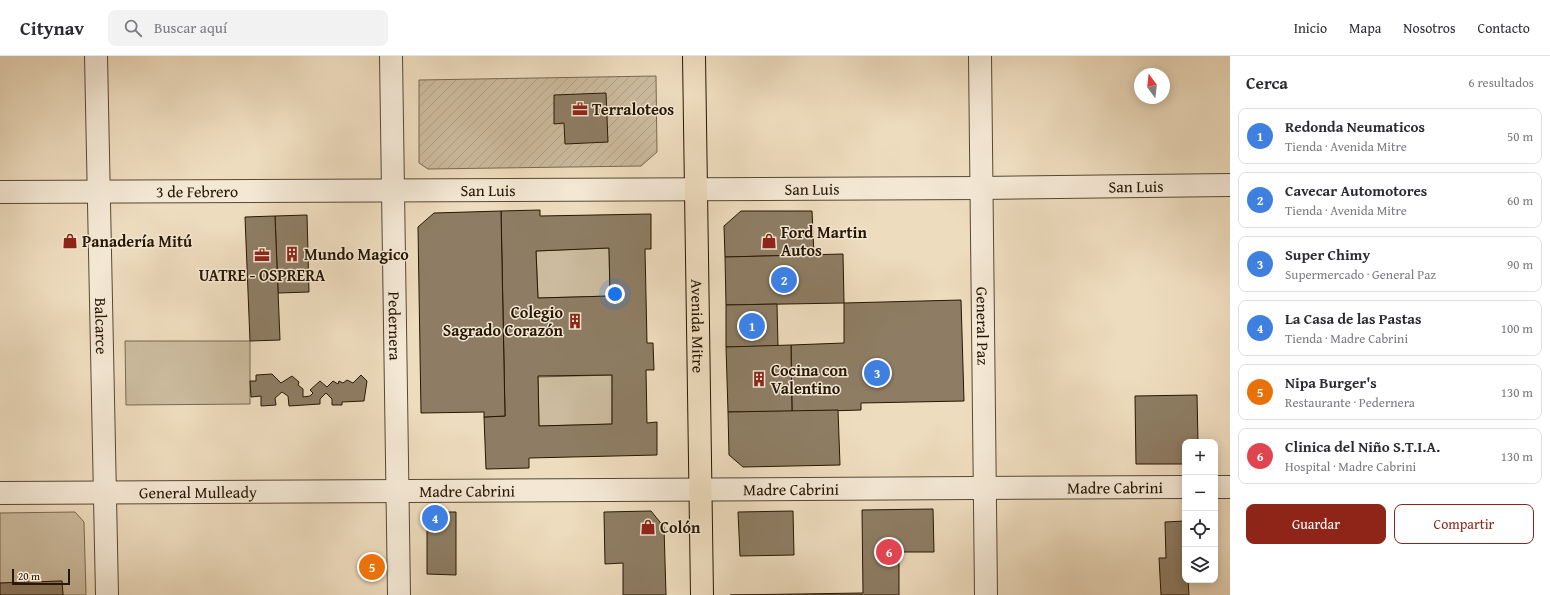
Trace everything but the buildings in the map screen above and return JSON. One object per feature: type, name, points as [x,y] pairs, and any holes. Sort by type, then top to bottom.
[{"type":"main road","name":"Avenida Mitre","points":[[694,56],[702,595]]},
{"type":"street","name":"Balcarce","points":[[96,56],[107,595]]},
{"type":"street","name":"Pedernera","points":[[391,56],[399,595]]},
{"type":"street","name":"General Paz","points":[[980,56],[986,595]]},
{"type":"street","name":"San Luis","points":[[394,190],[982,188],[1230,185]]},
{"type":"street","name":"3 de Febrero","points":[[0,192],[394,190]]},
{"type":"street","name":"Madre Cabrini","points":[[397,491],[1182,487]]},
{"type":"street","points":[[1218,487],[1230,487]]},
{"type":"street","name":"General Mulleady","points":[[0,493],[104,494],[397,491]]},
{"type":"shaded area","points":[[656,76],[657,152],[641,166],[428,169],[419,163],[419,80]]},
{"type":"shaded area","points":[[609,248],[610,296],[538,298],[536,251]]},
{"type":"shaded area","points":[[125,341],[250,341],[250,404],[126,405]]},
{"type":"shaded area","points":[[612,375],[612,424],[539,426],[538,377]]},
{"type":"shaded area","points":[[75,512],[84,522],[86,595],[63,595],[62,581],[0,583],[0,513]]},
{"type":"place","name":"Terraloteos","points":[[580,109]]},
{"type":"place","name":"Panadería Mitú","points":[[70,241]]},
{"type":"place","name":"Ford Martin Autos","points":[[769,241]]},
{"type":"place","name":"Mundo Magico","points":[[292,254]]},
{"type":"place","name":"UATRE - OSPRERA","points":[[262,255]]},
{"type":"place","name":"Cavecar Automotores","points":[[784,280]]},
{"type":"place","name":"Colegio Sagrado Corazón","points":[[575,321]]},
{"type":"place","name":"Redonda Neumaticos","points":[[752,326]]},
{"type":"place","name":"Super Chimy","points":[[877,373]]},
{"type":"place","name":"Cocina con Valentino","points":[[759,379]]},
{"type":"place","name":"La Casa de las Pastas","points":[[435,518]]},
{"type":"place","name":"Colón","points":[[648,527]]},
{"type":"place","name":"Clinica del Niño S.T.I.A.","points":[[889,552]]},
{"type":"place","name":"Nipa Burger's","points":[[372,567]]}]
